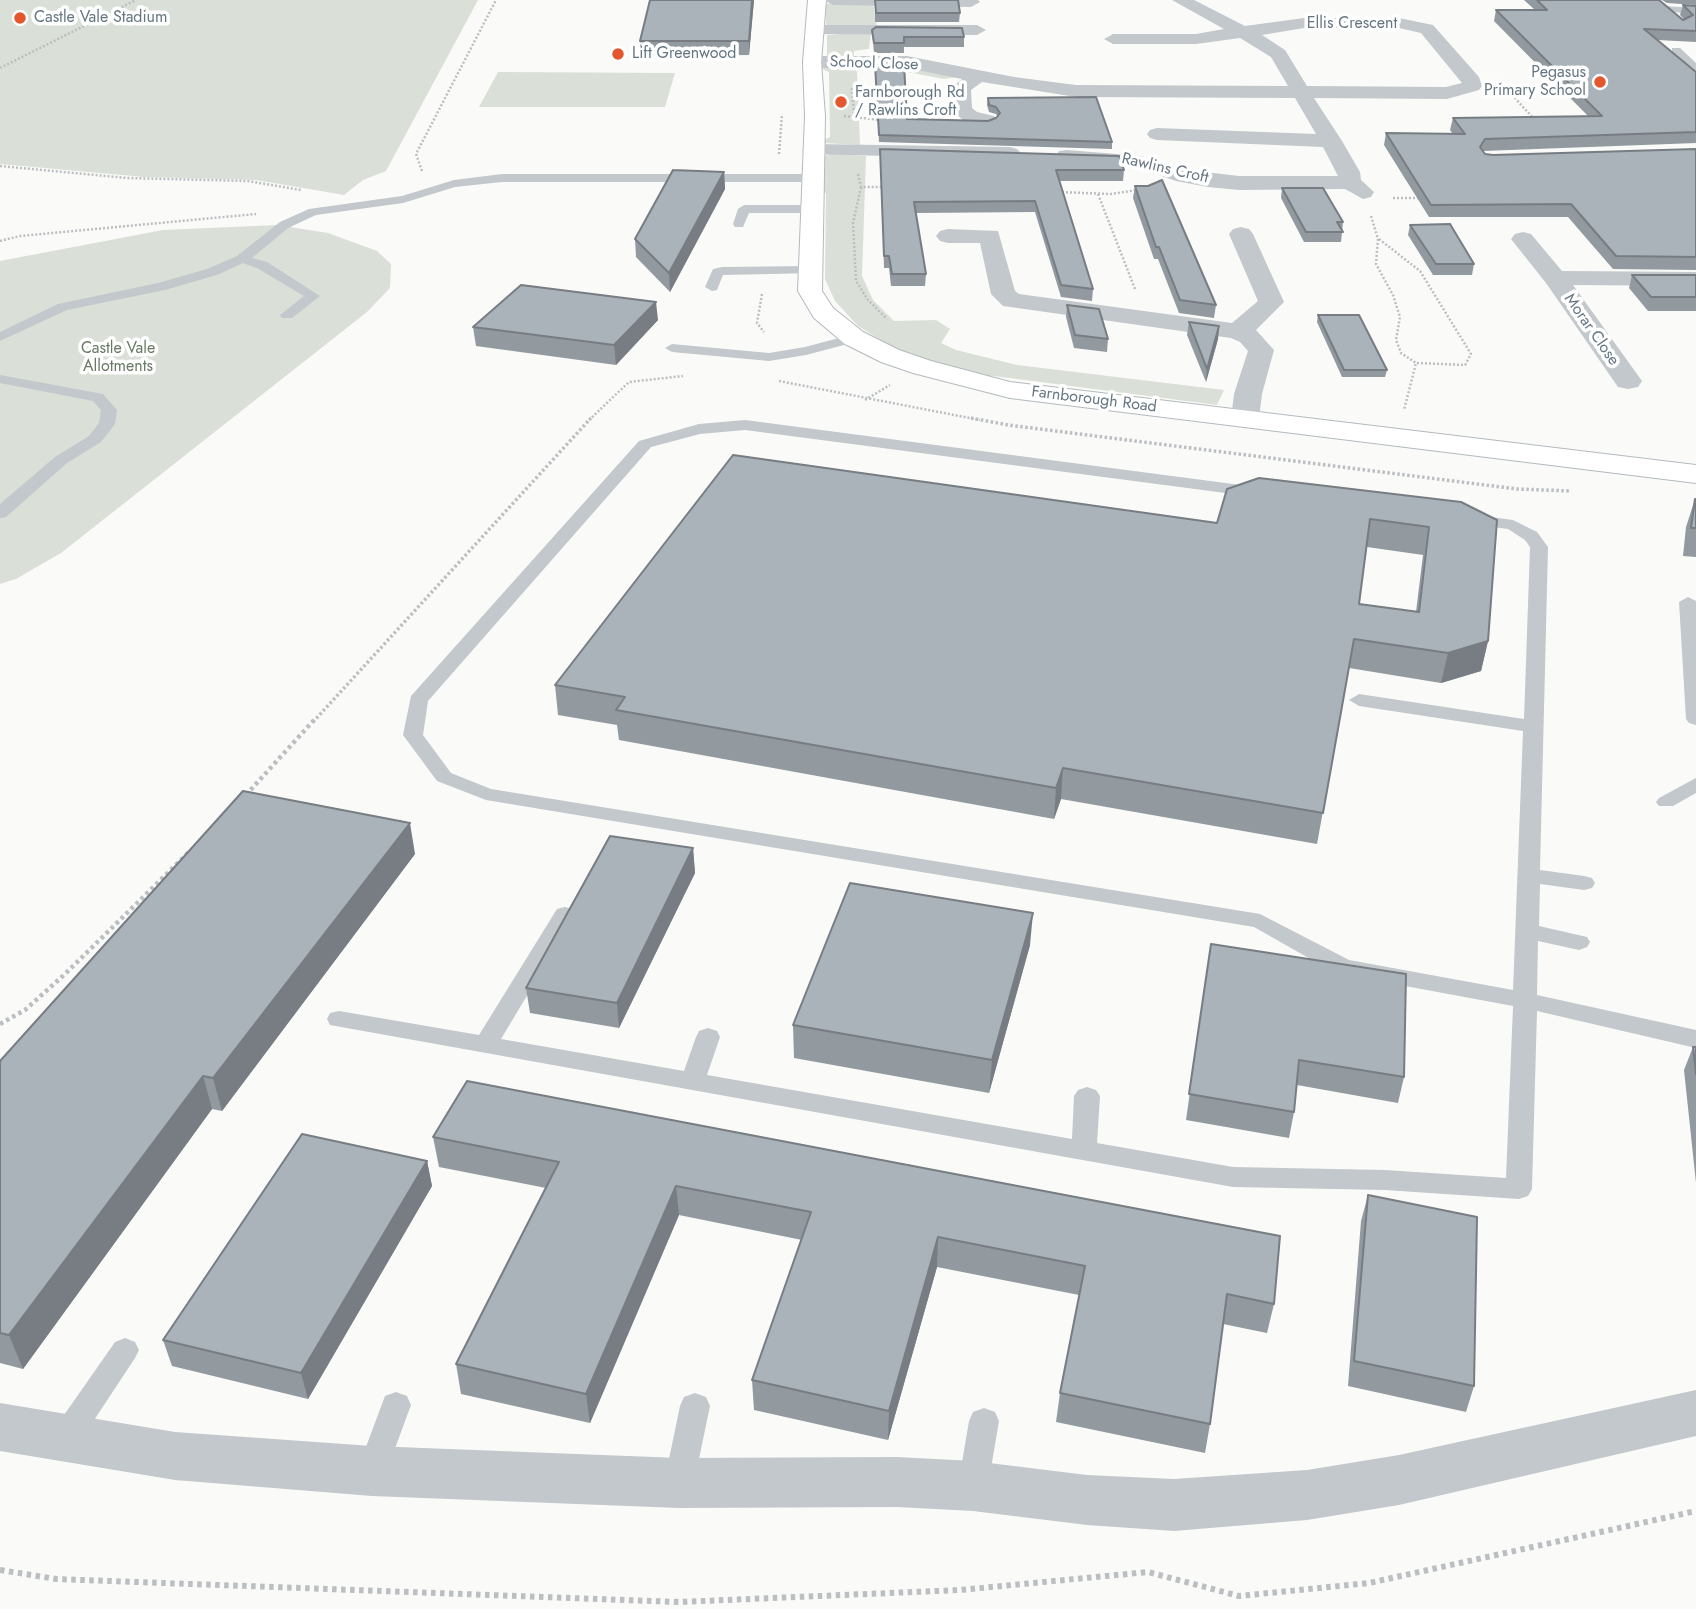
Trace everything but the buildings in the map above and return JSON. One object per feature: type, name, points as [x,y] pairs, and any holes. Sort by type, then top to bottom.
[{"type":"street","name":"Farnborough Road","points":[[817,0],[812,62],[815,116],[810,290],[823,313],[854,338],[890,356],[964,380],[1010,390],[1696,474]]},
{"type":"street","points":[[832,0],[974,16]]},
{"type":"street","points":[[1181,0],[1264,43],[1278,54],[1357,186]]},
{"type":"street","points":[[816,30],[974,16]]},
{"type":"street","name":"Ellis Crescent","points":[[1243,32],[1304,23],[1399,23],[1417,26],[1427,29],[1472,81],[1472,86],[1447,93],[1303,92]]},
{"type":"street","points":[[1113,38],[1182,40],[1243,32]]},
{"type":"street","name":"School Close","points":[[812,62],[906,62],[1045,88],[1122,92],[1303,92]]},
{"type":"street","points":[[977,77],[961,88],[962,110],[971,117],[987,120]]},
{"type":"street","points":[[1157,134],[1332,141]]},
{"type":"street","name":"Rawlins Croft","points":[[813,150],[1042,155],[1132,160],[1208,180],[1357,186]]},
{"type":"street","points":[[1237,331],[1252,321],[1271,302],[1268,288],[1241,234]]},
{"type":"street","points":[[947,236],[990,236],[1003,294],[1012,301],[1033,306],[1143,317],[1237,331],[1249,336],[1261,350],[1248,394],[1245,419]]},
{"type":"street","name":"Morar Close","points":[[1523,239],[1555,278],[1627,382]]},
{"type":"street","name":"Morar Close","points":[[1555,278],[1696,279]]},
{"type":"street","points":[[0,1427],[175,1456],[372,1471],[679,1483],[897,1482],[973,1486],[1087,1500],[1174,1505],[1307,1495],[1399,1480],[1696,1413]]},
{"type":"lane","points":[[1653,0],[1674,18]]},
{"type":"lane","points":[[1664,9],[1696,11]]},
{"type":"lane","points":[[1676,50],[1696,68]]},
{"type":"lane","points":[[0,337],[63,307],[160,287],[212,272],[242,260],[284,225],[313,212],[414,197],[454,184],[502,178],[812,178]]},
{"type":"lane","points":[[739,224],[744,209],[811,209]]},
{"type":"lane","points":[[242,260],[262,265],[313,296],[287,315]]},
{"type":"lane","points":[[712,286],[718,272],[722,271],[810,270]]},
{"type":"lane","points":[[672,348],[769,357],[806,351],[854,338]]},
{"type":"lane","points":[[0,379],[98,397],[109,410],[107,424],[95,439],[61,460],[0,513]]},
{"type":"lane","points":[[1280,495],[745,425],[699,429],[645,444],[622,468],[418,700],[413,735],[444,777],[486,794],[1260,921],[1343,967],[1524,1000],[1696,1039]]},
{"type":"lane","points":[[340,1019],[1233,1177],[1385,1180],[1519,1189],[1539,547],[1531,536],[1513,525],[1444,516]]},
{"type":"lane","points":[[1688,602],[1696,719]]},
{"type":"lane","points":[[1359,699],[1533,726]]},
{"type":"lane","points":[[1666,802],[1696,784]]},
{"type":"lane","points":[[1529,876],[1584,883]]},
{"type":"lane","points":[[485,1045],[565,914]]},
{"type":"lane","points":[[1527,931],[1579,942]]},
{"type":"lane","points":[[692,1082],[708,1037]]},
{"type":"lane","points":[[1083,1149],[1087,1096]]},
{"type":"lane","points":[[66,1437],[125,1350]]},
{"type":"lane","points":[[372,1471],[396,1405]]},
{"type":"lane","points":[[679,1483],[695,1406]]},
{"type":"lane","points":[[973,1486],[984,1421]]},
{"type":"path","points":[[0,68],[136,0]]},
{"type":"path","points":[[454,184],[419,169],[416,154],[496,0]]},
{"type":"path","points":[[815,116],[881,120]]},
{"type":"path","points":[[907,120],[987,120]]},
{"type":"path","points":[[0,166],[127,178],[248,181],[311,191]]},
{"type":"path","points":[[1357,186],[1431,198]]},
{"type":"path","points":[[1357,186],[1378,239],[1376,264],[1393,295],[1400,317],[1396,340],[1401,353],[1416,363],[1465,365],[1471,354],[1420,271],[1378,239]]},
{"type":"path","points":[[1098,194],[1135,289],[1143,317]]},
{"type":"path","points":[[0,241],[20,236],[171,221],[276,212],[313,212]]},
{"type":"path","points":[[727,355],[732,368],[762,377],[865,400],[1008,425],[1517,489],[1583,491]]},
{"type":"path","points":[[1400,438],[1403,413],[1416,363]]},
{"type":"path","points":[[240,801],[608,399],[629,382],[687,376]]},
{"type":"path","points":[[0,1024],[24,1010],[65,974],[191,849]]},
{"type":"path","points":[[0,1570],[69,1579],[679,1602],[961,1590],[1148,1572],[1240,1596],[1369,1583],[1696,1511]]},
{"type":"green space","points":[[0,0],[478,0],[386,171],[363,180],[344,195],[256,180],[144,177],[0,164]]},
{"type":"green space","points":[[873,3],[877,27],[826,25],[826,4]]},
{"type":"green space","points":[[871,32],[869,49],[854,51],[854,60],[827,58],[827,35]]},
{"type":"green space","points":[[903,65],[958,77],[944,79],[902,71],[857,70],[860,145],[823,143],[822,141],[830,137],[829,72],[822,69]]},
{"type":"green space","points":[[498,72],[675,73],[665,107],[479,107]]},
{"type":"green space","points":[[831,154],[866,156],[862,276],[873,300],[894,321],[936,320],[950,329],[941,343],[956,350],[1017,365],[1224,390],[1217,405],[994,376],[976,377],[899,351],[858,326],[835,301],[825,279],[826,193],[820,190],[821,157]]},
{"type":"green space","name":"Castle Vale Allotments","points":[[277,225],[328,233],[377,251],[391,264],[390,288],[367,312],[61,553],[16,579],[0,584],[0,261],[163,230]]},
{"type":"place","name":"Castle Vale Stadium","points":[[20,18]]},
{"type":"place","name":"Lift Greenwood","points":[[618,54]]},
{"type":"place","name":"Pegasus Primary School","points":[[1600,82]]},
{"type":"place","name":"Farnborough Rd / Rawlins Croft","points":[[841,102]]}]
